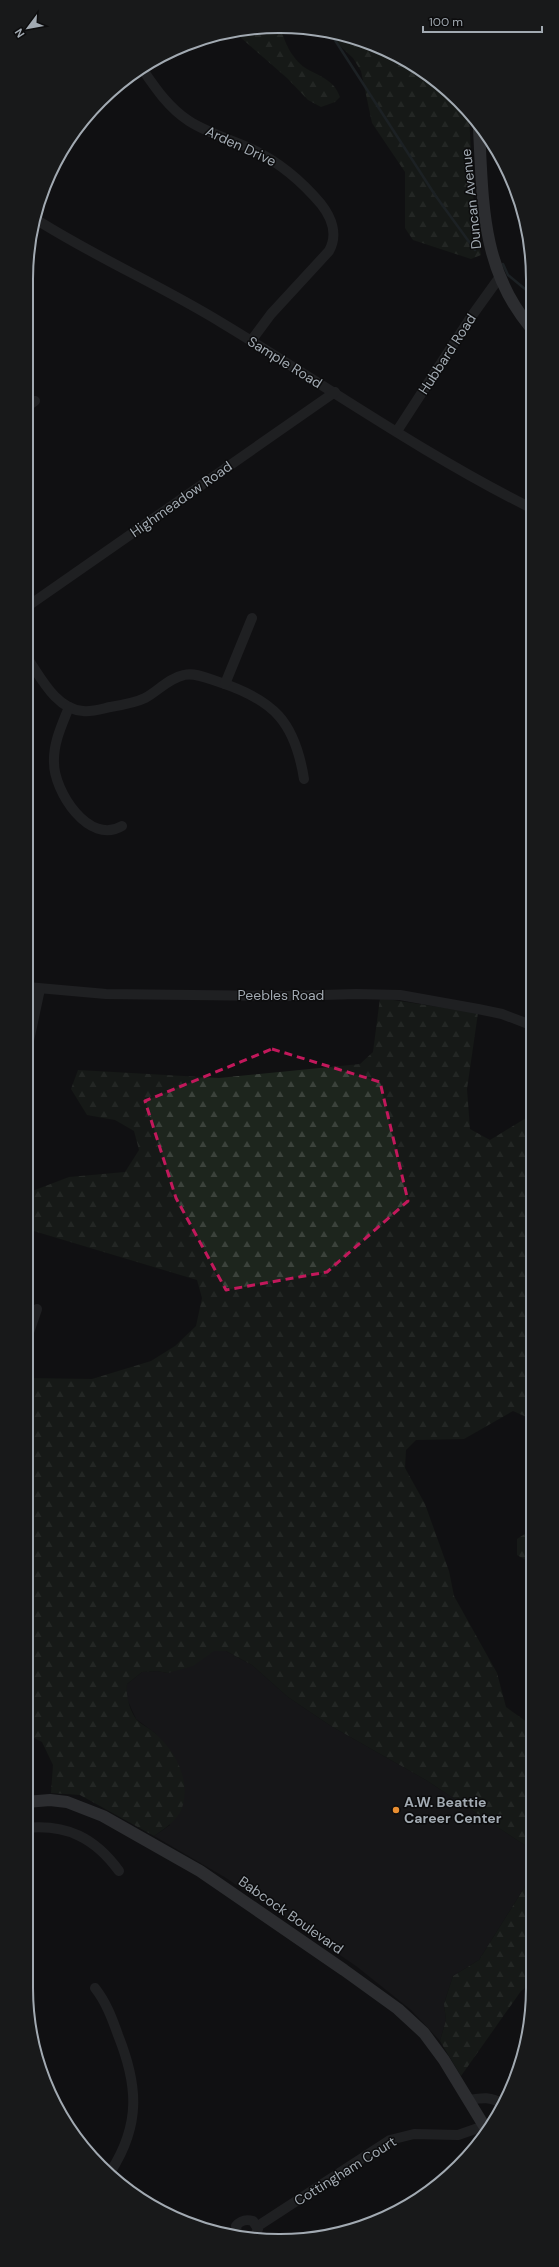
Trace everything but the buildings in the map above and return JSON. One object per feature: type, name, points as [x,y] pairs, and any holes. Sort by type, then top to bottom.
[{"type":"main road","name":"Duncan Avenue","points":[[480,136],[486,226],[491,252],[499,278],[510,299],[526,321]]},
{"type":"main road","name":"Babcock Boulevard","points":[[33,1802],[59,1801],[76,1804],[91,1810],[200,1871],[235,1894],[407,2016],[437,2049],[484,2125]]},
{"type":"street","name":"Arden Drive","points":[[145,73],[169,105],[188,120],[260,153],[283,166],[315,198],[331,222],[334,240],[329,251],[271,314],[251,340]]},
{"type":"street","name":"Sample Road","points":[[40,222],[86,250],[185,302],[251,340],[455,469],[526,505]]},
{"type":"street","name":"Hubbard Road","points":[[397,431],[471,317],[499,278]]},
{"type":"street","name":"Highmeadow Road","points":[[33,603],[335,392]]},
{"type":"street","points":[[225,684],[252,618]]},
{"type":"street","points":[[33,666],[55,696],[69,707],[83,711],[137,701],[184,675],[197,675],[245,691],[264,702],[285,723],[298,746],[304,779]]},
{"type":"street","points":[[69,707],[54,753],[55,773],[61,792],[78,814],[94,826],[110,830],[122,826]]},
{"type":"street","name":"Peebles Road","points":[[33,988],[106,994],[289,996],[356,994],[400,995],[502,1014],[526,1023]]},
{"type":"street","points":[[33,1022],[40,989]]},
{"type":"street","points":[[33,1321],[37,1309]]},
{"type":"street","points":[[33,1827],[46,1826],[69,1830],[102,1850],[119,1871]]},
{"type":"street","points":[[95,1988],[105,2003],[122,2045],[130,2071],[134,2096],[130,2130],[111,2168]]},
{"type":"street","points":[[468,2100],[485,2098],[499,2101]]},
{"type":"street","name":"Cottingham Court","points":[[258,2226],[390,2140],[414,2134],[458,2135],[481,2128]]},
{"type":"street","points":[[237,2230],[236,2226],[242,2221],[253,2221],[258,2226],[258,2233]]},
{"type":"highlighted area","points":[[272,1049],[380,1082],[408,1201],[327,1272],[226,1290],[176,1198],[145,1101]]},
{"type":"shaded area","points":[[214,1651],[226,1651],[252,1665],[288,1697],[331,1726],[426,1780],[526,1846],[526,1885],[479,1960],[453,1976],[444,2004],[446,2020],[440,2041],[411,2010],[356,1966],[226,1878],[154,1836],[170,1825],[156,1734],[136,1719],[126,1697],[127,1684],[142,1672],[157,1671],[168,1673]]},
{"type":"green space","points":[[283,33],[288,47],[298,62],[331,83],[340,97],[335,102],[321,107],[308,100],[287,78],[239,36]]},
{"type":"green space","points":[[332,39],[359,46],[389,58],[403,66],[442,94],[469,122],[475,224],[481,255],[471,259],[413,240],[405,228],[405,172],[372,123],[361,71],[353,58]]},
{"type":"green space","points":[[380,998],[478,1013],[467,1089],[470,1129],[490,1140],[526,1118],[526,1417],[513,1411],[464,1439],[416,1440],[406,1450],[405,1468],[425,1504],[449,1571],[454,1596],[497,1673],[506,1707],[526,1721],[526,1846],[426,1780],[331,1726],[288,1697],[252,1665],[226,1651],[214,1651],[193,1666],[168,1673],[157,1671],[142,1672],[127,1684],[128,1702],[136,1719],[156,1734],[170,1749],[180,1768],[185,1788],[180,1812],[170,1824],[154,1836],[80,1795],[51,1793],[53,1765],[42,1742],[33,1738],[33,1378],[92,1379],[151,1361],[175,1346],[196,1326],[202,1298],[197,1280],[33,1231],[33,1191],[69,1177],[125,1172],[139,1150],[134,1131],[115,1120],[87,1115],[71,1089],[78,1070],[219,1078],[360,1064],[373,1052]]},
{"type":"green space","points":[[526,1533],[526,1560],[517,1555],[517,1539]]},
{"type":"green space","points":[[526,1885],[526,1988],[521,1991],[461,2076],[440,2041],[446,2020],[444,2004],[453,1976],[479,1960]]},
{"type":"waterway","points":[[334,39],[435,195],[475,250]]},
{"type":"waterway","points":[[503,264],[508,275],[526,290]]},
{"type":"place","name":"A.W. Beattie Career Center","points":[[396,1810]]}]
